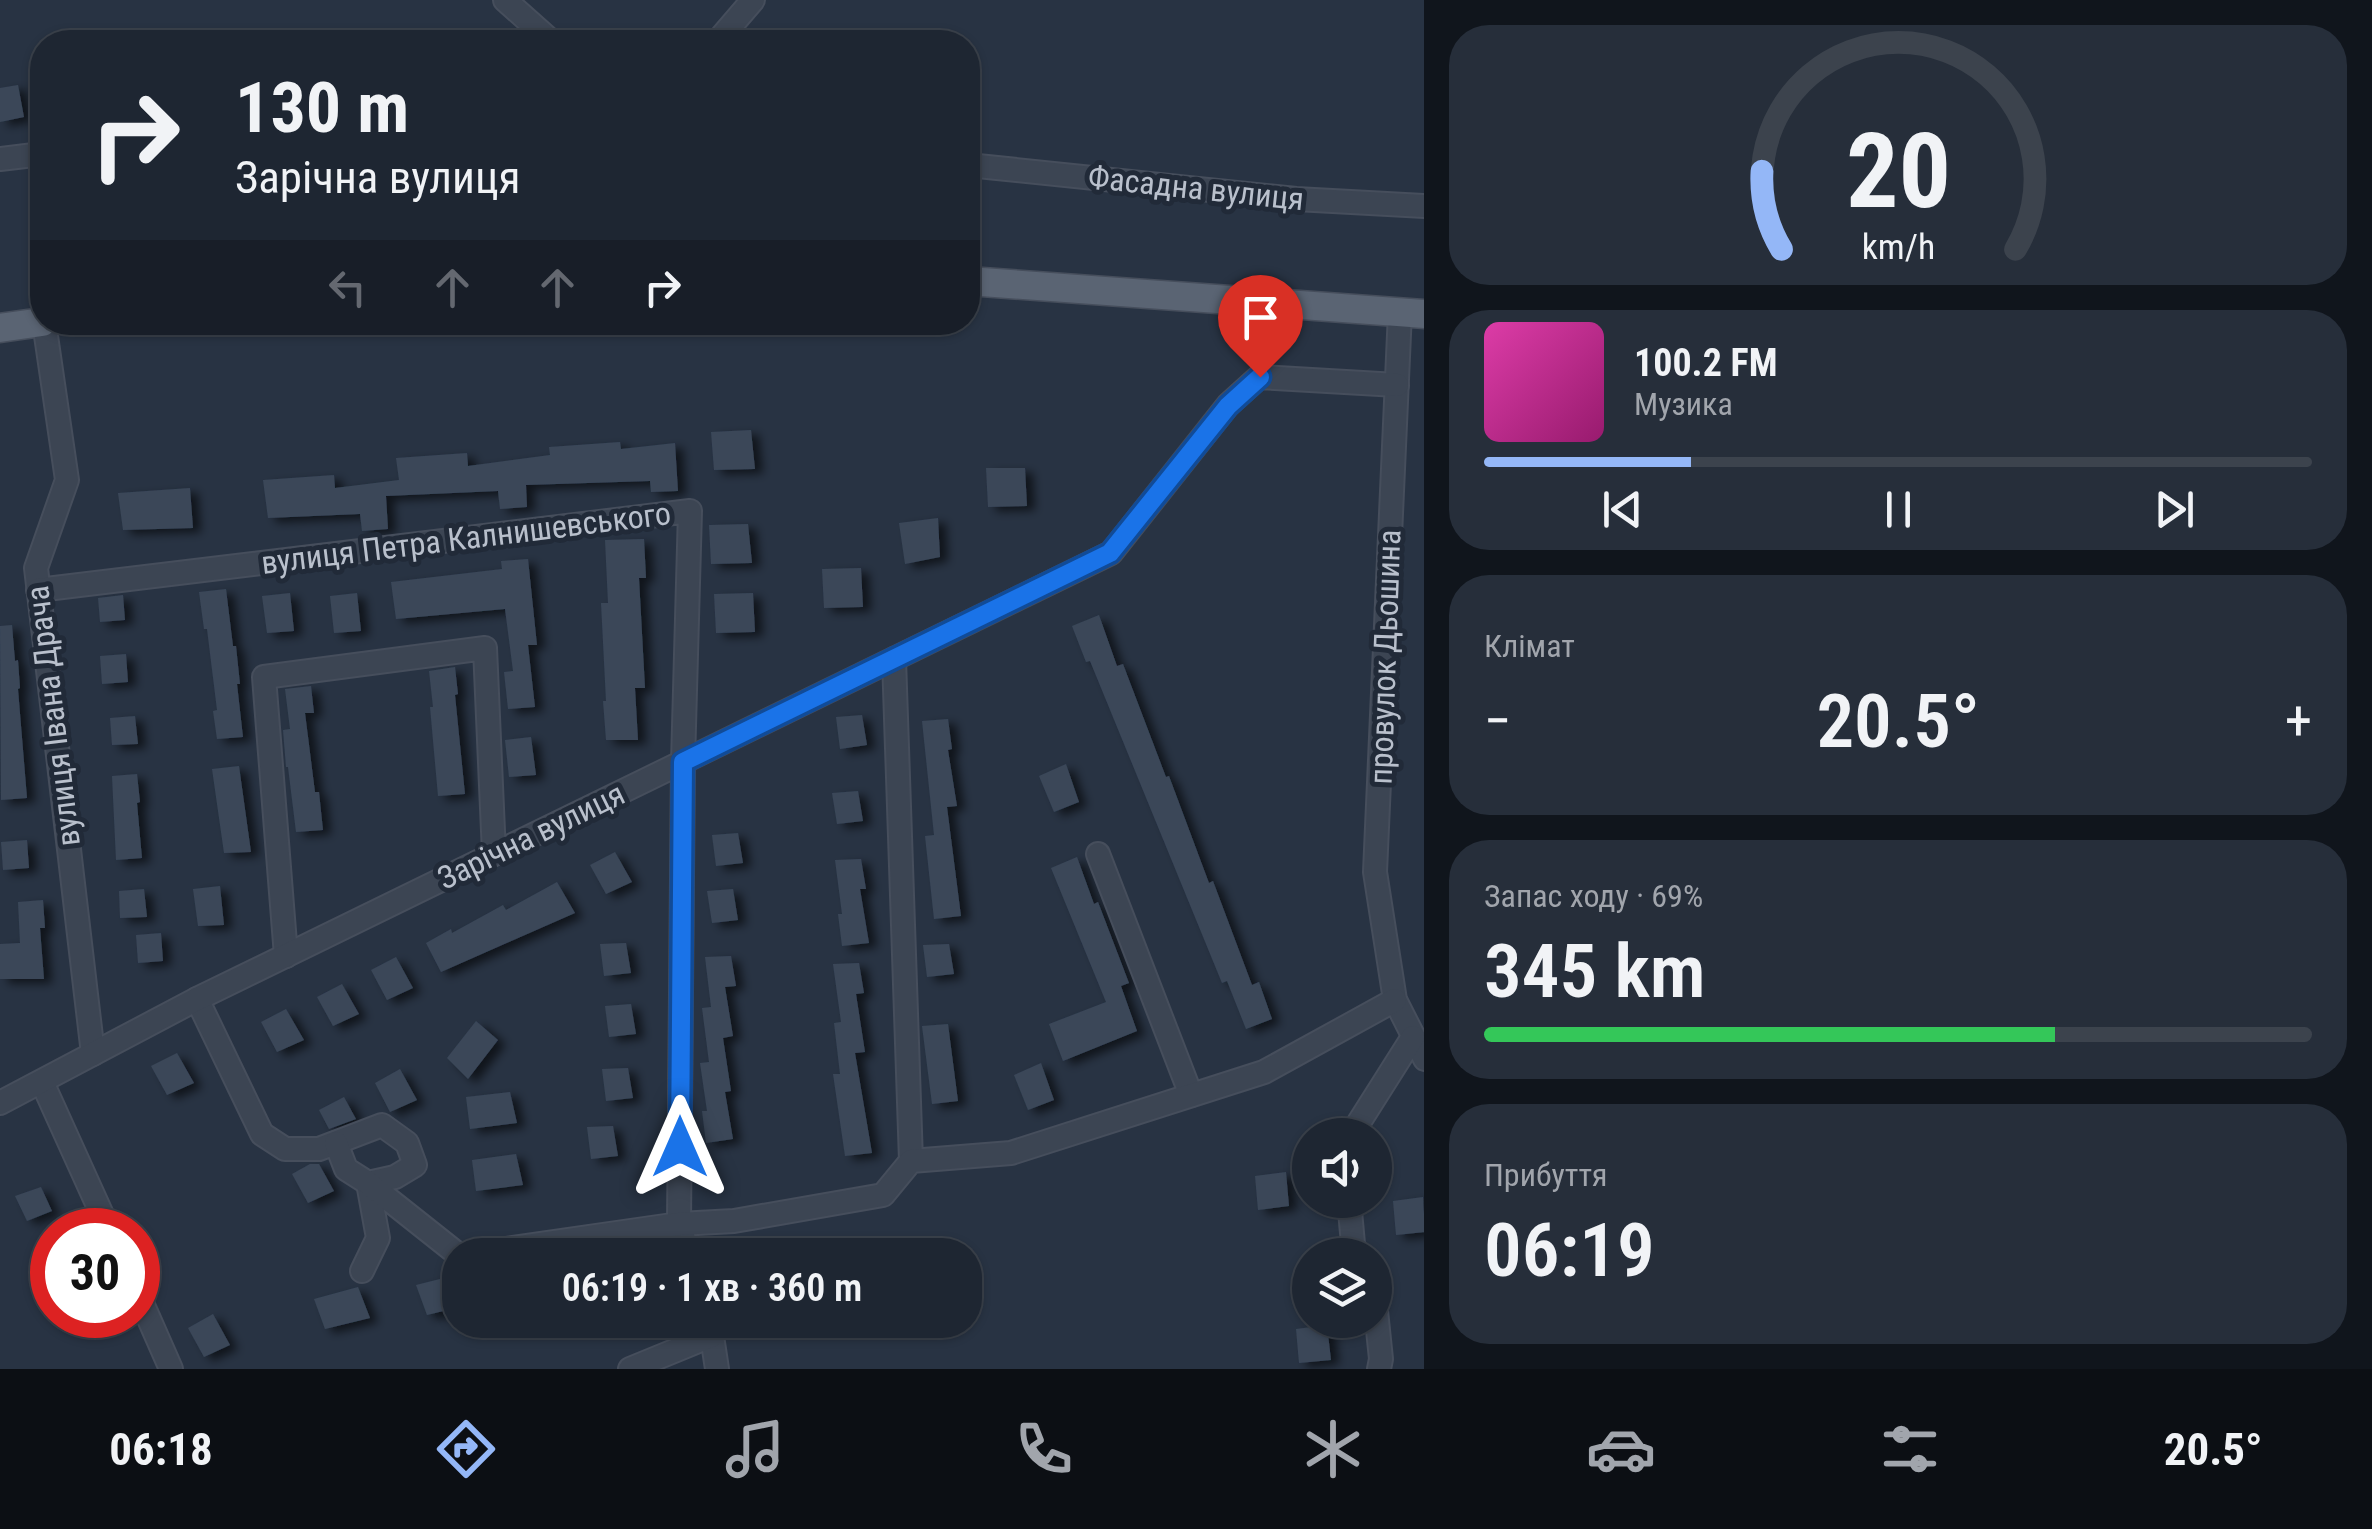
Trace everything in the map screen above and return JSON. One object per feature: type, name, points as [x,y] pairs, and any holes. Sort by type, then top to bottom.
[{"type":"main road","points":[[980,282],[1412,313]]},
{"type":"main road","points":[[0,328],[30,324]]},
{"type":"street","points":[[505,0],[539,30]]},
{"type":"street","points":[[728,30],[754,0]]},
{"type":"street","points":[[0,159],[30,155]]},
{"type":"street","name":"Фасадна вулиця","points":[[980,166],[1296,199],[1424,206]]},
{"type":"street","name":"провулок Дьошина","points":[[1412,313],[1396,384],[1375,872],[1395,1000],[1424,1059]]},
{"type":"street","name":"вулиця Івана Драча","points":[[45,335],[66,480],[36,568],[94,1054]]},
{"type":"street","name":"Зарічна вулиця","points":[[0,1103],[197,1000],[1110,553],[1228,406],[1260,377],[1396,384]]},
{"type":"street","name":"вулиця Петра Калнишевського","points":[[38,590],[690,511],[683,762],[679,1224],[684,1238]]},
{"type":"street","points":[[286,956],[264,677],[486,648],[494,854]]},
{"type":"street","points":[[581,1238],[679,1224],[734,1221],[883,1195],[911,1161],[894,659]]},
{"type":"street","points":[[1098,854],[1191,1095]]},
{"type":"street","points":[[197,1000],[262,1134],[285,1149],[319,1149],[382,1125],[407,1144],[415,1166],[396,1177],[368,1183]]},
{"type":"street","points":[[911,1161],[1011,1153],[1264,1072],[1395,1000]]},
{"type":"street","points":[[1362,1118],[1413,1038]]},
{"type":"street","points":[[42,1082],[99,1208]]},
{"type":"street","points":[[336,1143],[346,1169],[442,1240]]},
{"type":"street","points":[[362,1272],[378,1238],[368,1183]]},
{"type":"street","points":[[157,1338],[171,1369]]},
{"type":"street","points":[[630,1369],[690,1338]]},
{"type":"street","points":[[713,1338],[717,1369]]},
{"type":"street","points":[[1379,1338],[1380,1369]]},
{"type":"building","points":[[18,85],[24,117],[0,122],[0,88]]},
{"type":"building","points":[[751,430],[755,469],[714,470],[711,432]]},
{"type":"building","points":[[620,442],[621,449],[675,443],[678,491],[651,492],[650,481],[526,485],[527,507],[500,509],[498,491],[386,496],[388,529],[362,531],[360,514],[268,518],[263,480],[334,475],[335,488],[399,480],[396,458],[467,453],[468,466],[550,455],[549,447]]},
{"type":"building","points":[[986,468],[1025,468],[1027,506],[988,507]]},
{"type":"building","points":[[190,488],[193,528],[123,530],[118,493]]},
{"type":"building","points":[[938,518],[940,557],[905,564],[899,523]]},
{"type":"building","points":[[748,524],[752,563],[711,564],[709,525]]},
{"type":"building","points":[[644,539],[646,578],[639,578],[645,688],[635,688],[638,740],[606,740],[601,603],[608,603],[605,540]]},
{"type":"building","points":[[528,559],[537,645],[528,645],[535,707],[508,709],[504,672],[513,671],[505,609],[396,619],[391,582],[502,569],[501,561]]},
{"type":"building","points":[[861,568],[863,607],[824,608],[822,569]]},
{"type":"building","points":[[226,589],[236,646],[243,737],[217,739],[213,711],[217,710],[199,592]]},
{"type":"building","points":[[290,593],[294,631],[267,633],[262,596]]},
{"type":"building","points":[[357,593],[361,631],[334,633],[330,596]]},
{"type":"building","points":[[753,593],[755,632],[716,633],[714,594]]},
{"type":"building","points":[[123,595],[125,620],[100,622],[98,598]]},
{"type":"building","points":[[1099,615],[1117,666],[1123,664],[1166,777],[1169,776],[1209,883],[1213,881],[1252,985],[1259,982],[1272,1019],[1246,1029],[1227,981],[1222,983],[1090,661],[1086,662],[1072,626]]},
{"type":"building","points":[[12,625],[27,798],[1,800],[0,626]]},
{"type":"building","points":[[126,654],[128,682],[102,684],[100,656]]},
{"type":"building","points":[[455,667],[465,794],[438,796],[429,671]]},
{"type":"building","points":[[311,686],[314,713],[305,713],[323,830],[296,832],[283,730],[290,729],[285,689]]},
{"type":"building","points":[[862,715],[867,745],[840,749],[836,717]]},
{"type":"building","points":[[135,716],[138,744],[112,745],[110,718]]},
{"type":"building","points":[[948,719],[952,749],[948,750],[957,806],[947,807],[961,916],[934,919],[925,836],[934,835],[922,721]]},
{"type":"building","points":[[531,737],[536,775],[509,777],[505,740]]},
{"type":"building","points":[[1066,764],[1079,802],[1054,812],[1039,776]]},
{"type":"building","points":[[239,766],[251,852],[224,853],[212,769]]},
{"type":"building","points":[[137,774],[142,858],[116,860],[112,776]]},
{"type":"building","points":[[858,791],[863,821],[837,824],[832,793]]},
{"type":"building","points":[[738,833],[743,863],[716,866],[712,835]]},
{"type":"building","points":[[27,840],[29,868],[3,870],[1,842]]},
{"type":"building","points":[[615,852],[632,882],[606,894],[590,865]]},
{"type":"building","points":[[1077,857],[1129,983],[1121,986],[1137,1031],[1063,1061],[1049,1024],[1106,1002],[1051,868]]},
{"type":"building","points":[[861,859],[866,889],[860,889],[869,943],[842,946],[835,860]]},
{"type":"building","points":[[557,882],[575,913],[441,972],[426,943],[503,905],[506,910]]},
{"type":"building","points":[[220,886],[224,925],[198,926],[193,889]]},
{"type":"building","points":[[144,889],[147,917],[120,918],[119,891]]},
{"type":"building","points":[[733,889],[738,920],[712,923],[707,891]]},
{"type":"building","points":[[43,900],[45,928],[40,928],[44,979],[0,979],[0,944],[20,943],[18,902]]},
{"type":"building","points":[[161,933],[163,961],[138,963],[136,935]]},
{"type":"building","points":[[626,943],[631,973],[604,976],[600,944]]},
{"type":"building","points":[[949,944],[954,974],[927,977],[923,945]]},
{"type":"building","points":[[731,956],[736,986],[725,987],[733,1036],[723,1038],[731,1091],[725,1092],[733,1139],[706,1143],[702,1111],[707,1111],[700,1063],[709,1062],[702,1008],[711,1007],[705,957]]},
{"type":"building","points":[[396,957],[413,988],[387,1000],[371,970]]},
{"type":"building","points":[[859,963],[864,993],[856,994],[865,1052],[855,1053],[872,1153],[845,1156],[833,1074],[840,1074],[834,1023],[841,1022],[833,964]]},
{"type":"building","points":[[342,984],[359,1014],[333,1026],[317,997]]},
{"type":"building","points":[[631,1004],[636,1034],[609,1037],[605,1006]]},
{"type":"building","points":[[286,1009],[304,1040],[277,1052],[261,1022]]},
{"type":"building","points":[[476,1021],[498,1040],[468,1079],[447,1058]]},
{"type":"building","points":[[948,1024],[958,1101],[932,1104],[922,1026]]},
{"type":"building","points":[[177,1053],[194,1083],[167,1095],[151,1066]]},
{"type":"building","points":[[1041,1063],[1054,1100],[1028,1110],[1014,1075]]},
{"type":"building","points":[[628,1068],[633,1098],[606,1101],[602,1069]]},
{"type":"building","points":[[400,1069],[417,1100],[390,1112],[375,1083]]},
{"type":"building","points":[[510,1092],[517,1123],[470,1129],[466,1097]]},
{"type":"building","points":[[344,1097],[356,1119],[329,1129],[319,1110]]},
{"type":"building","points":[[613,1126],[618,1156],[591,1159],[587,1127]]},
{"type":"building","points":[[516,1154],[523,1185],[476,1191],[472,1160]]},
{"type":"building","points":[[310,1164],[319,1164],[334,1191],[308,1203],[292,1174]]},
{"type":"building","points":[[1286,1172],[1289,1206],[1258,1210],[1255,1176]]},
{"type":"building","points":[[41,1187],[51,1208],[30,1208],[27,1221],[15,1196]]},
{"type":"building","points":[[1423,1197],[1424,1232],[1396,1235],[1393,1201]]},
{"type":"building","points":[[442,1278],[442,1311],[427,1315],[416,1285]]},
{"type":"building","points":[[358,1287],[370,1318],[325,1329],[314,1299]]},
{"type":"building","points":[[213,1314],[230,1345],[204,1357],[188,1328]]},
{"type":"building","points":[[1297,1338],[1328,1338],[1331,1360],[1299,1363]]},
{"type":"route","points":[[680,1147],[683,762],[1110,553],[1228,406],[1260,377]]}]
